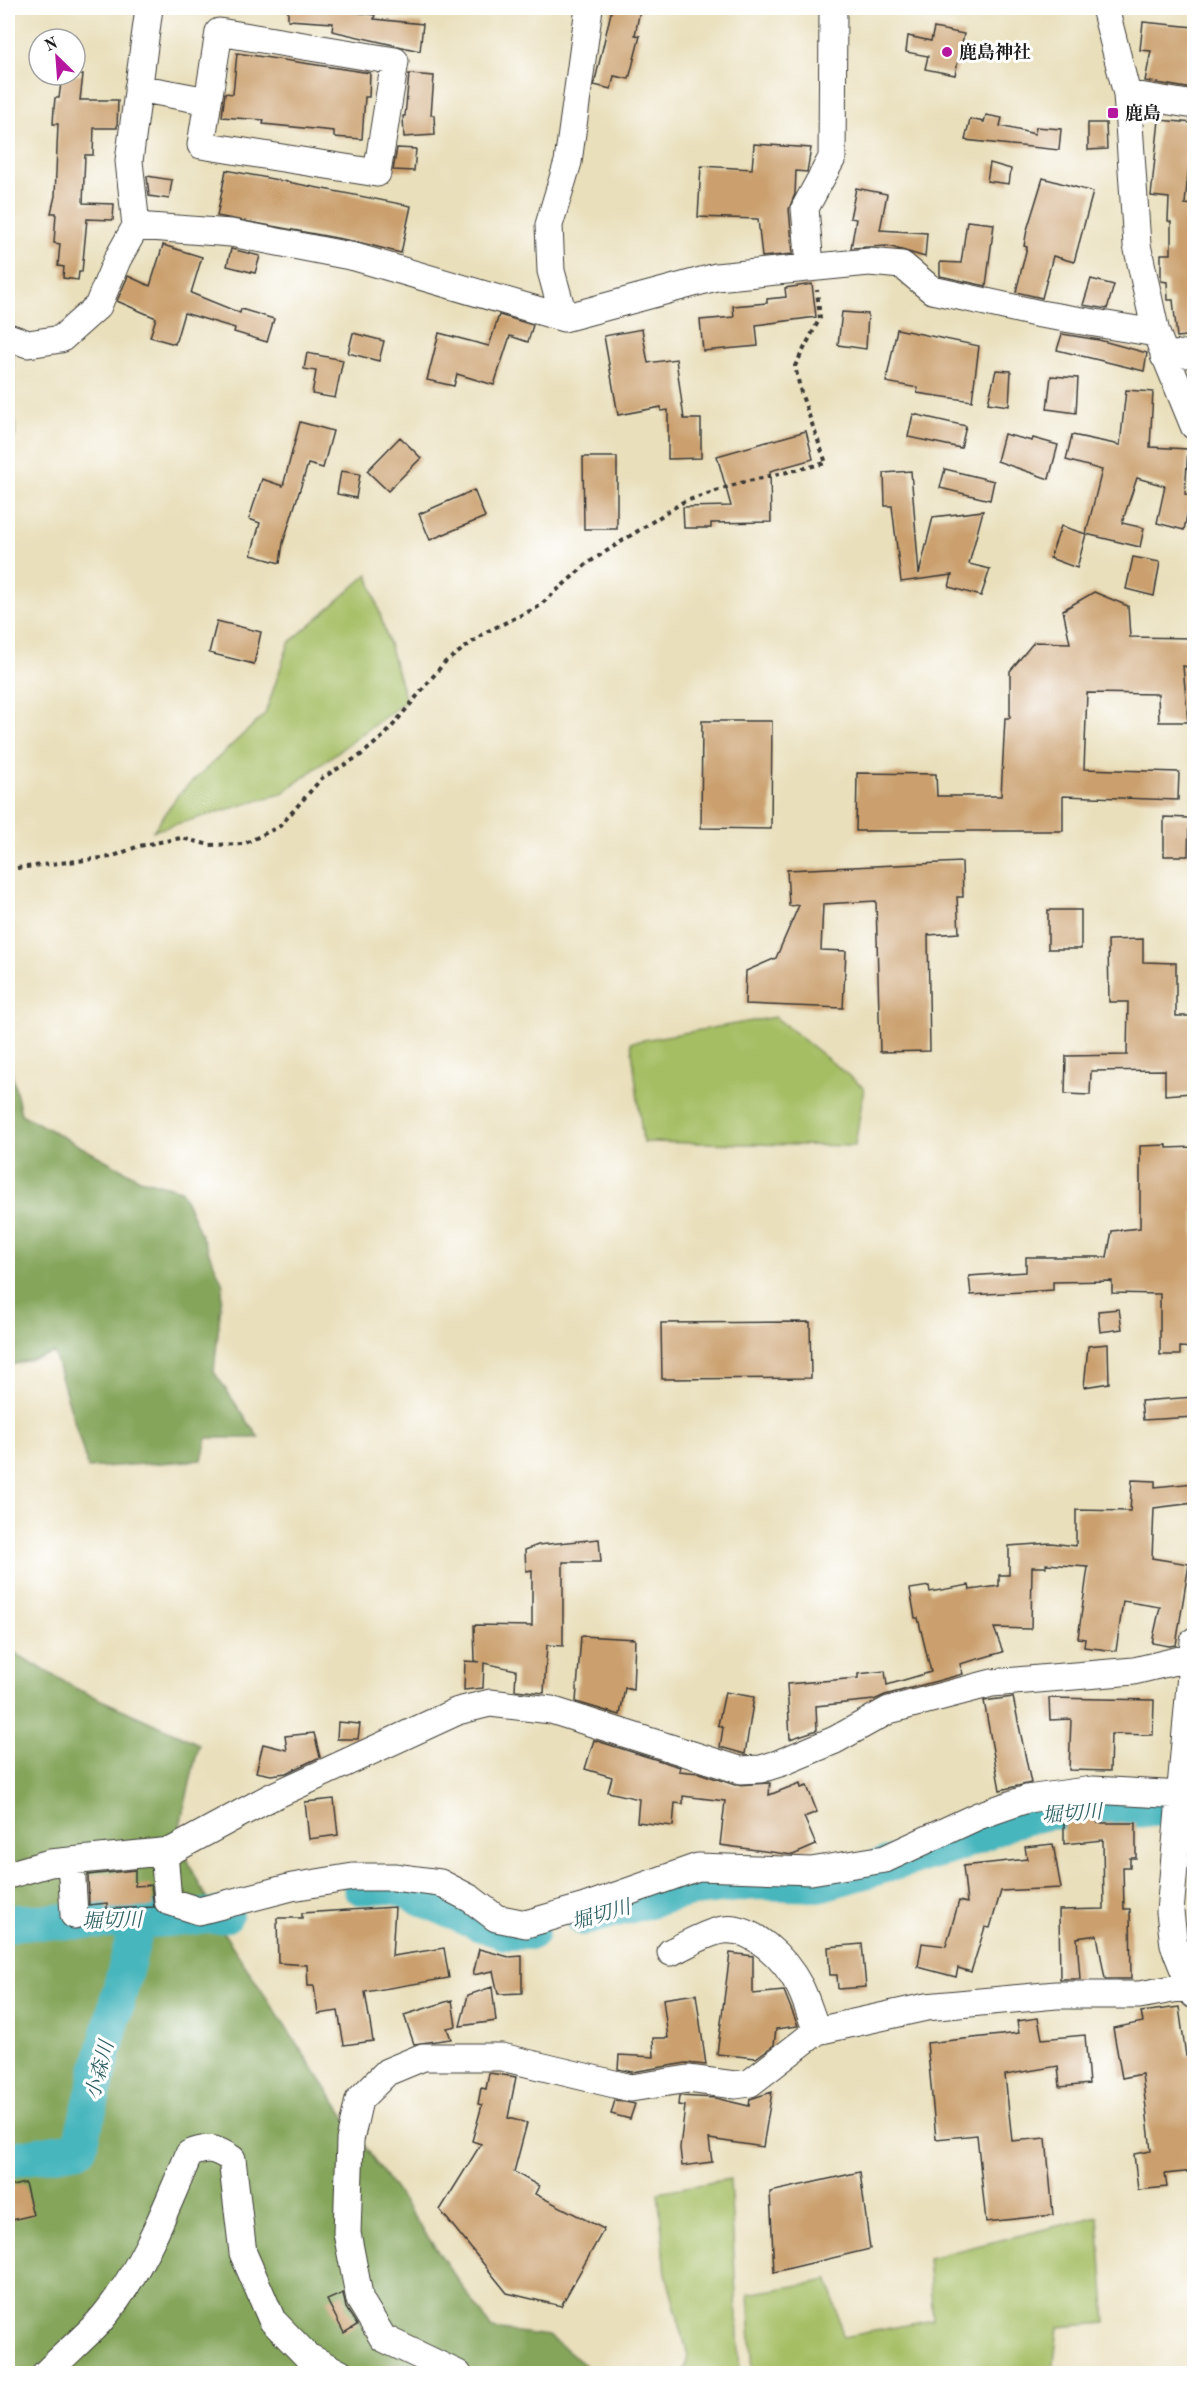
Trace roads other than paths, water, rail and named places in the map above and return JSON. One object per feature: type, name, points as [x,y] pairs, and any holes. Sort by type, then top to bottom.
[{"type":"street","points":[[8,337],[28,344],[61,339],[98,306],[117,260],[136,226],[129,161],[149,8]]},
{"type":"street","points":[[564,318],[551,271],[549,225],[568,162],[589,8]]},
{"type":"street","points":[[813,266],[805,208],[832,158],[833,8]]},
{"type":"street","points":[[1105,8],[1127,94],[1137,245],[1160,344],[1194,426]]},
{"type":"street","points":[[219,32],[395,60],[377,173],[201,145],[208,100],[219,32]]},
{"type":"street","points":[[138,88],[208,100]]},
{"type":"street","points":[[1127,94],[1194,105]]},
{"type":"street","points":[[136,226],[231,233],[354,257],[564,318],[716,277],[868,262],[902,265],[932,290],[1040,314],[1194,353]]},
{"type":"street","points":[[8,1875],[50,1863],[171,1851],[269,1798],[458,1711],[490,1703],[551,1710],[697,1759],[740,1770],[761,1769],[834,1740],[889,1710],[992,1683],[1134,1671],[1193,1649],[1170,1912],[1174,1946],[1192,1990],[1140,1995],[1056,1995],[926,2007],[817,2031],[750,2083],[735,2085],[688,2079],[631,2088],[502,2057],[423,2057],[387,2072],[359,2100],[350,2140],[347,2234],[360,2300],[384,2338],[458,2373]]},
{"type":"street","points":[[164,1852],[168,1901],[199,1911],[292,1887],[352,1877],[394,1877],[440,1883],[471,1899],[496,1918],[526,1924],[585,1907],[698,1867],[812,1871],[885,1859],[978,1816],[1027,1799],[1093,1790],[1182,1795]]},
{"type":"street","points":[[71,1861],[74,1915]]},
{"type":"street","points":[[671,1952],[718,1930],[742,1930],[754,1936],[788,1969],[800,1988],[817,2031]]},
{"type":"street","points":[[45,2373],[100,2321],[128,2281],[169,2202],[189,2154],[203,2148],[215,2148],[232,2159],[243,2253],[272,2320],[307,2356],[341,2373]]},
{"type":"waterway","name":"堀切川","points":[[584,1918],[686,1890],[754,1882],[819,1884],[953,1846],[1014,1820],[1047,1812],[1194,1808]]},
{"type":"waterway","name":"堀切川","points":[[361,1887],[395,1886],[481,1924],[505,1932],[531,1932]]},
{"type":"waterway","name":"堀切川","points":[[8,1925],[18,1922],[138,1921],[225,1915]]},
{"type":"waterway","name":"小森川","points":[[8,2160],[79,2148],[138,1921]]},
{"type":"place","name":"鹿島神社","points":[[947,52]]},
{"type":"place","name":"鹿島","points":[[1113,113]]}]
